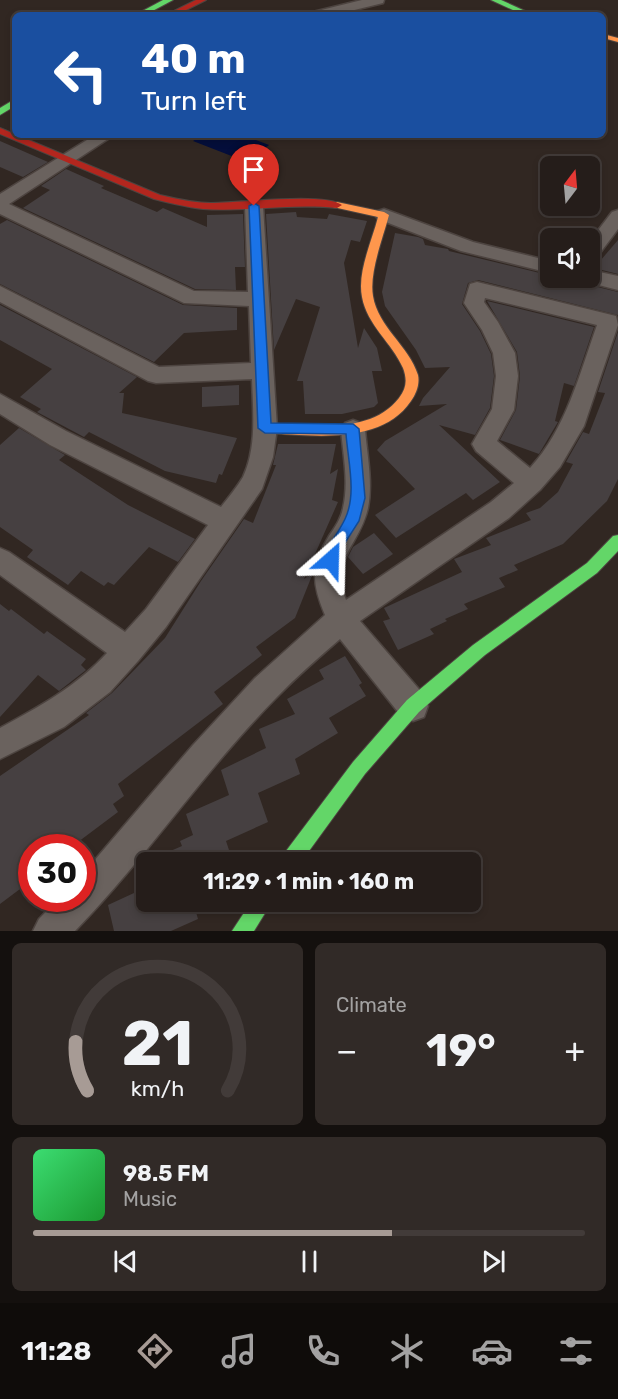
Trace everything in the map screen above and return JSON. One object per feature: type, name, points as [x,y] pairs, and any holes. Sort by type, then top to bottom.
[{"type":"street","points":[[145,12],[169,0]]},
{"type":"street","points":[[176,12],[202,0]]},
{"type":"street","points":[[330,12],[378,0]]},
{"type":"street","points":[[495,0],[523,12]]},
{"type":"street","points":[[17,138],[157,197],[210,206],[315,202],[354,207],[384,215],[468,247],[540,265]]},
{"type":"street","points":[[100,138],[0,205],[191,298],[258,299]]},
{"type":"street","points":[[0,744],[53,716],[100,682],[156,618],[253,482],[261,458],[265,428],[254,206]]},
{"type":"street","points":[[265,428],[353,429],[389,417],[405,403],[412,378],[404,359],[369,308],[366,292],[384,215]]},
{"type":"street","points":[[600,240],[618,216]]},
{"type":"street","points":[[600,279],[618,284]]},
{"type":"street","points":[[51,931],[103,878],[204,756],[265,688],[341,619],[500,510],[531,483],[552,460],[572,426],[609,321],[477,289],[474,303],[491,327],[504,353],[507,376],[503,410],[484,444],[531,483]]},
{"type":"street","points":[[0,293],[156,375],[262,371]]},
{"type":"street","points":[[0,403],[58,438],[225,522]]},
{"type":"street","points":[[353,429],[358,498],[351,521],[334,547],[327,574],[330,597],[341,619],[413,706]]},
{"type":"street","points":[[297,852],[359,768],[413,706],[479,650],[592,568],[618,541]]},
{"type":"street","points":[[0,561],[128,651]]},
{"type":"street","points":[[242,931],[255,912]]},
{"type":"shaded area","points":[[198,138],[251,138],[269,145],[247,162],[193,141]]},
{"type":"building","points":[[0,141],[48,162],[23,177],[0,167]]},
{"type":"building","points":[[66,169],[104,186],[101,188],[157,212],[163,208],[207,227],[207,215],[243,214],[245,267],[235,267],[236,290],[195,289],[23,208],[50,190],[41,186]]},
{"type":"building","points":[[296,212],[297,217],[327,219],[329,214],[367,221],[360,242],[351,240],[344,263],[358,348],[364,328],[377,348],[382,371],[372,371],[378,403],[374,407],[342,414],[305,414],[303,381],[297,381],[320,307],[296,299],[274,350],[266,214]]},
{"type":"building","points":[[7,220],[183,305],[237,308],[237,330],[184,333],[154,362],[0,284],[0,224]]},
{"type":"building","points":[[395,233],[423,239],[425,245],[540,273],[540,288],[600,288],[618,292],[618,315],[478,280],[468,283],[462,304],[480,331],[491,354],[494,376],[490,408],[475,435],[439,425],[500,482],[473,500],[466,493],[396,538],[375,515],[415,489],[377,450],[385,441],[447,404],[419,406],[423,398],[450,367],[425,368],[416,350],[385,306],[382,292]]},
{"type":"building","points":[[618,240],[618,274],[600,270],[600,261]]},
{"type":"building","points":[[487,301],[594,327],[574,386],[564,383],[555,421],[558,422],[539,454],[500,440],[516,410],[520,376],[517,352]]},
{"type":"building","points":[[0,305],[137,377],[119,393],[124,393],[122,413],[237,438],[222,475],[219,474],[216,483],[165,471],[89,432],[84,437],[37,412],[41,409],[20,397],[52,369],[0,340]]},
{"type":"building","points":[[618,332],[618,479],[607,501],[563,544],[514,565],[518,570],[499,578],[505,587],[464,604],[468,609],[445,619],[447,621],[430,629],[434,634],[398,650],[383,621],[390,619],[384,608],[462,572],[454,559],[491,545],[486,538],[531,520],[526,513],[540,508],[558,492],[573,464],[566,462],[583,432],[589,434],[605,393],[598,392]]},
{"type":"building","points":[[239,385],[239,405],[202,407],[202,387]]},
{"type":"building","points":[[19,428],[65,455],[59,460],[128,505],[195,539],[178,562],[149,547],[114,585],[108,582],[104,586],[81,571],[68,585],[27,557],[33,550],[0,527],[0,445]]},
{"type":"building","points":[[278,444],[336,444],[330,474],[338,469],[332,500],[338,502],[304,579],[313,573],[295,618],[256,647],[262,655],[214,692],[223,704],[118,784],[124,796],[113,804],[118,812],[89,834],[18,834],[18,890],[0,904],[0,776],[89,715],[86,713],[112,693],[165,638],[244,519],[253,523],[276,465],[273,465]]},
{"type":"building","points":[[374,533],[393,554],[363,574],[348,557],[353,547]]},
{"type":"building","points":[[0,604],[9,611],[11,609],[44,634],[47,631],[86,659],[81,665],[86,670],[59,691],[38,675],[0,717]]},
{"type":"building","points":[[345,656],[362,683],[359,685],[366,696],[329,718],[338,733],[295,759],[300,774],[258,793],[268,822],[226,841],[230,852],[168,852],[182,846],[180,841],[193,835],[186,814],[229,795],[221,770],[266,748],[259,729],[295,714],[287,699],[324,679],[319,670]]},
{"type":"building","points":[[136,892],[136,912],[196,912],[198,919],[171,931],[114,931],[108,905]]},
{"type":"traffic: fast","points":[[145,12],[169,0]]},
{"type":"traffic: fast","points":[[495,0],[523,12]]},
{"type":"traffic: fast","points":[[0,112],[12,104]]},
{"type":"traffic: fast","points":[[297,852],[359,768],[413,706],[479,650],[592,568],[618,541]]},
{"type":"traffic: fast","points":[[242,931],[255,912]]},
{"type":"traffic: slow","points":[[606,37],[618,40]]},
{"type":"traffic: slow","points":[[265,428],[321,430],[363,426],[381,420],[396,411],[407,397],[411,386],[412,378],[407,365],[375,317],[367,296],[370,268],[384,215],[337,205]]},
{"type":"traffic: jam","points":[[176,12],[202,0]]},
{"type":"traffic: jam","points":[[0,131],[12,136]]},
{"type":"traffic: jam","points":[[17,138],[157,197],[177,202],[212,206],[290,203],[337,205]]},
{"type":"route","points":[[254,206],[265,428],[353,429],[358,498],[351,521],[334,547],[331,560]]}]
